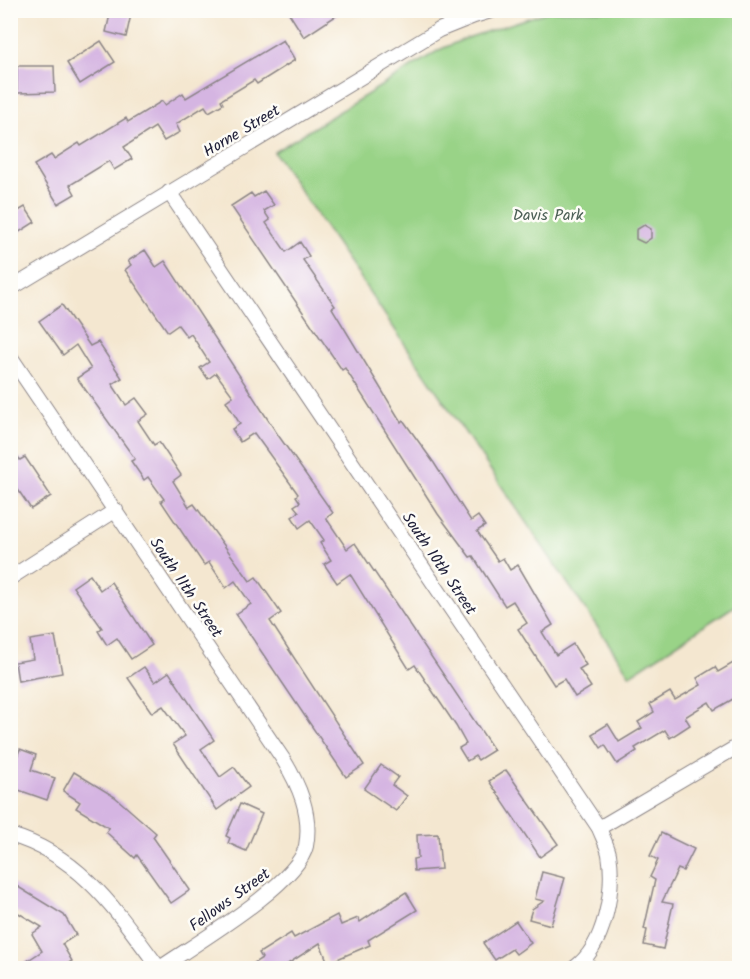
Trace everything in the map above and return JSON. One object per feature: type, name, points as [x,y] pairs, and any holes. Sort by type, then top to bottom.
[{"type":"street","name":"Horne Street","points":[[10,289],[439,30],[495,10]]},
{"type":"street","name":"South 10th Street","points":[[169,192],[599,828],[608,851],[609,900],[592,946],[578,967]]},
{"type":"street","name":"South 11th Street","points":[[10,356],[116,510],[299,786],[305,805],[306,847]]},
{"type":"street","points":[[10,578],[116,510]]},
{"type":"street","points":[[599,828],[740,745]]},
{"type":"street","points":[[10,835],[57,855],[104,894],[159,969]]},
{"type":"street","name":"Fellows Street","points":[[159,969],[286,878],[306,847]]},
{"type":"green space","name":"Davis Park","points":[[550,11],[739,11],[739,603],[630,675],[274,152],[439,50],[464,39]]},
{"type":"building","points":[[111,10],[132,10],[126,37],[106,32]]},
{"type":"building","points":[[287,10],[345,10],[304,37]]},
{"type":"building","points":[[283,40],[295,60],[257,84],[254,80],[221,100],[223,104],[209,112],[205,106],[176,124],[180,132],[164,141],[155,127],[124,147],[132,159],[114,170],[109,161],[70,185],[75,194],[58,204],[34,165],[51,155],[54,159],[79,143],[81,146],[126,118],[128,122],[162,101],[165,105],[183,93],[186,98]]},
{"type":"building","points":[[101,41],[115,62],[80,84],[67,63]]},
{"type":"building","points":[[17,66],[54,66],[55,92],[17,93]]},
{"type":"building","points":[[264,191],[274,205],[264,211],[270,220],[266,223],[286,252],[300,242],[309,256],[303,260],[335,306],[332,308],[401,422],[403,420],[434,463],[471,521],[478,516],[485,526],[477,531],[498,561],[503,558],[510,570],[518,565],[553,625],[542,632],[556,655],[573,644],[586,665],[579,669],[591,687],[575,697],[564,679],[554,685],[518,629],[527,623],[513,601],[505,606],[473,556],[470,557],[438,514],[345,368],[342,370],[231,206],[251,193],[254,197]]},
{"type":"building","points":[[25,207],[35,222],[10,238],[10,216]]},
{"type":"building","points":[[644,225],[651,229],[651,238],[644,243],[636,239],[636,230]]},
{"type":"building","points":[[145,250],[156,267],[165,261],[278,435],[333,513],[326,518],[347,549],[355,543],[494,750],[478,760],[475,756],[467,761],[459,748],[466,744],[456,726],[415,665],[409,669],[350,574],[337,583],[324,564],[331,560],[320,543],[324,540],[310,520],[299,528],[292,517],[299,512],[294,506],[300,502],[296,496],[298,494],[254,433],[240,442],[232,429],[240,424],[226,401],[233,396],[216,373],[208,379],[200,368],[209,362],[191,334],[187,337],[178,325],[168,332],[125,270],[131,265],[128,261]]},
{"type":"building","points":[[62,305],[90,346],[98,342],[122,378],[112,384],[126,405],[136,398],[148,414],[138,421],[154,445],[159,442],[181,475],[173,481],[189,507],[194,504],[250,581],[256,577],[281,613],[270,621],[364,765],[346,777],[236,614],[251,604],[235,581],[226,588],[209,562],[204,565],[161,501],[164,499],[148,477],[144,480],[131,461],[135,459],[77,378],[91,369],[76,345],[63,355],[39,321]]},
{"type":"building","points":[[10,445],[20,460],[25,457],[51,496],[31,509],[10,478]]},
{"type":"building","points":[[90,575],[100,590],[111,582],[152,645],[131,659],[117,638],[107,645],[98,631],[102,628],[73,587]]},
{"type":"building","points":[[55,636],[62,673],[18,681],[15,662],[33,659],[30,640]]},
{"type":"building","points":[[740,659],[740,695],[714,710],[709,702],[685,717],[690,725],[670,738],[665,730],[635,748],[637,751],[617,764],[605,745],[601,748],[592,734],[608,724],[619,742],[642,728],[638,722],[654,712],[650,704],[670,692],[675,700],[701,685],[697,678],[715,667],[718,672]]},
{"type":"building","points":[[144,667],[155,682],[169,672],[214,740],[201,749],[220,777],[234,767],[249,787],[217,810],[173,744],[185,736],[163,706],[152,713],[128,678]]},
{"type":"building","points":[[20,749],[36,755],[31,770],[55,778],[47,800],[10,787],[10,776]]},
{"type":"building","points":[[381,765],[398,777],[392,785],[407,796],[396,811],[364,789]]},
{"type":"building","points":[[506,770],[558,844],[540,857],[489,781]]},
{"type":"building","points":[[74,772],[115,797],[156,833],[153,837],[190,890],[171,903],[137,855],[135,858],[106,832],[109,828],[76,808],[80,802],[63,791]]},
{"type":"building","points":[[240,804],[262,814],[246,851],[228,843],[230,838],[226,836]]},
{"type":"building","points":[[661,833],[694,849],[683,871],[678,869],[662,902],[673,904],[663,949],[644,945],[647,930],[644,929],[655,880],[650,877],[658,860],[650,856]]},
{"type":"building","points":[[438,834],[441,869],[414,871],[413,859],[418,858],[417,835]]},
{"type":"building","points":[[542,872],[565,878],[551,925],[529,919],[532,909],[544,901],[535,899]]},
{"type":"building","points":[[10,882],[64,915],[76,935],[62,944],[72,961],[59,969],[15,969],[42,951],[32,934],[42,927],[10,908]]},
{"type":"building","points":[[406,892],[417,910],[368,940],[370,945],[328,963],[320,943],[280,969],[245,969],[262,958],[259,953],[291,933],[294,938],[337,915],[341,925],[358,918],[360,922]]},
{"type":"building","points":[[516,921],[531,943],[516,954],[512,949],[495,960],[483,943]]}]
